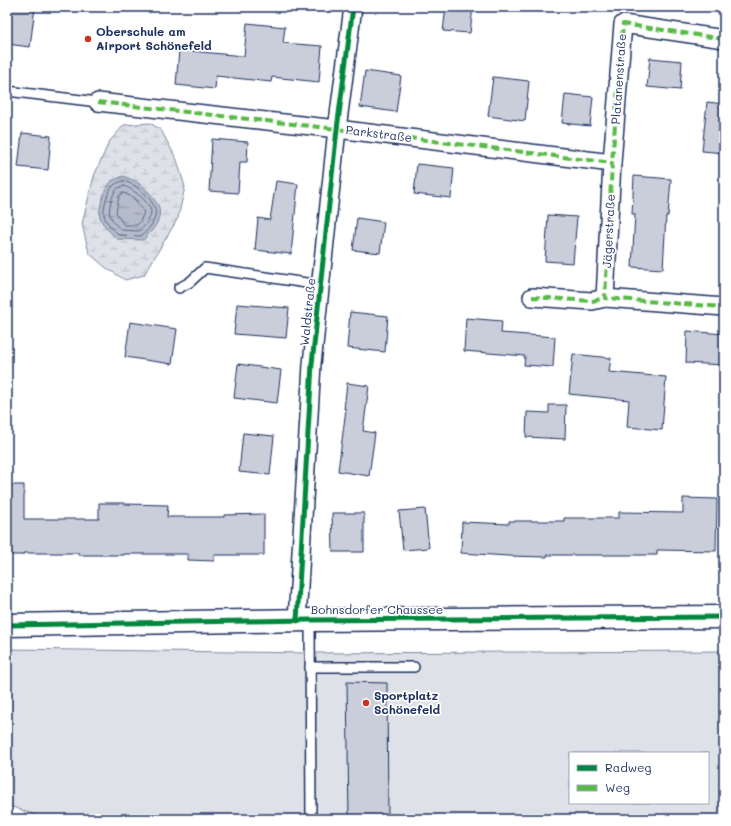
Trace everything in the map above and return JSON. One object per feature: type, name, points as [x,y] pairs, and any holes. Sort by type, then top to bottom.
[{"type":"street","name":"Waldstraße","points":[[303,621],[312,364],[337,129],[353,7]]},
{"type":"street","name":"Platanenstraße","points":[[612,163],[623,24],[724,38]]},
{"type":"street","name":"Parkstraße","points":[[98,102],[337,129],[612,163]]},
{"type":"street","name":"Jägerstraße","points":[[605,298],[612,163]]},
{"type":"street","points":[[532,297],[592,301],[605,298],[724,307]]},
{"type":"street","name":"Bohnsdorfer Chaussee","points":[[7,625],[724,617]]},
{"type":"lane","points":[[7,91],[98,102]]},
{"type":"lane","points":[[179,288],[190,282],[205,268],[320,285]]},
{"type":"lane","name":"Bohnsdorfer Chaussee","points":[[303,621],[310,667],[311,819]]},
{"type":"lane","points":[[310,667],[414,667]]},
{"type":"green space","points":[[150,123],[161,130],[177,160],[185,187],[178,218],[144,275],[125,280],[105,267],[89,253],[82,224],[94,176],[109,142],[124,125]]},
{"type":"green space","name":"Sportplatz Schönefeld","points":[[7,649],[310,653],[724,651],[724,819],[47,819],[7,805]]},
{"type":"water","points":[[123,176],[144,187],[159,207],[160,213],[157,222],[143,240],[117,239],[105,226],[100,217],[101,203],[109,184]]},
{"type":"building","points":[[10,7],[35,7],[30,47],[7,44]]},
{"type":"building","points":[[446,7],[473,7],[470,33],[443,31]]},
{"type":"building","points":[[247,23],[285,27],[283,43],[322,46],[319,82],[272,77],[271,82],[216,76],[215,89],[176,85],[179,50],[244,56]]},
{"type":"building","points":[[650,58],[682,61],[680,90],[647,87]]},
{"type":"building","points":[[365,71],[401,76],[396,112],[360,107]]},
{"type":"building","points":[[493,77],[529,81],[525,121],[488,116]]},
{"type":"building","points":[[565,94],[593,97],[590,126],[562,123]]},
{"type":"building","points":[[707,102],[724,104],[724,153],[702,151]]},
{"type":"building","points":[[22,133],[51,136],[48,170],[18,167]]},
{"type":"building","points":[[212,139],[248,142],[247,162],[240,162],[238,193],[209,191]]},
{"type":"building","points":[[417,164],[454,168],[451,198],[414,194]]},
{"type":"building","points":[[634,176],[671,179],[668,216],[666,216],[663,269],[632,267],[635,214],[632,214]]},
{"type":"building","points":[[276,181],[298,184],[291,254],[255,250],[258,218],[270,220]]},
{"type":"building","points":[[548,215],[577,217],[573,263],[545,261]]},
{"type":"building","points":[[357,218],[384,222],[380,253],[353,250]]},
{"type":"building","points":[[237,304],[289,308],[286,338],[234,334]]},
{"type":"building","points":[[350,312],[388,316],[385,352],[347,348]]},
{"type":"building","points":[[466,318],[502,321],[501,333],[555,337],[553,367],[524,365],[525,356],[464,351]]},
{"type":"building","points":[[130,322],[177,329],[172,364],[125,357]]},
{"type":"building","points":[[687,331],[724,334],[724,365],[686,363]]},
{"type":"building","points":[[573,354],[611,358],[609,372],[666,377],[662,430],[627,427],[629,400],[569,394]]},
{"type":"building","points":[[238,364],[281,370],[277,403],[234,398]]},
{"type":"building","points":[[347,383],[369,386],[363,431],[375,433],[369,476],[338,471],[346,409],[344,409]]},
{"type":"building","points":[[549,405],[566,405],[565,439],[526,437],[527,412],[549,413]]},
{"type":"building","points":[[243,433],[274,436],[270,475],[239,472]]},
{"type":"building","points":[[7,485],[24,485],[24,519],[99,519],[99,503],[168,505],[167,517],[224,517],[224,515],[264,514],[264,555],[214,555],[214,561],[188,560],[188,554],[79,555],[79,553],[23,553],[23,555],[7,555]]},
{"type":"building","points":[[683,498],[717,499],[716,551],[657,550],[657,555],[547,555],[547,557],[461,553],[462,522],[509,524],[509,521],[564,521],[564,518],[619,518],[619,512],[683,513]]},
{"type":"building","points":[[425,509],[429,548],[403,550],[399,511]]},
{"type":"building","points":[[332,513],[364,513],[364,552],[333,552]]},
{"type":"building","points":[[347,682],[387,683],[388,819],[349,819]]},
{"type":"marked path","points":[[724,39],[623,24],[612,163],[605,298],[724,307]]},
{"type":"marked path","points":[[98,102],[337,129],[612,163]]},
{"type":"marked path","points":[[532,297],[592,301],[605,298]]},
{"type":"cycle path","points":[[297,621],[312,364],[337,129],[353,7]]},
{"type":"cycle path","points":[[7,625],[310,620],[724,617]]},
{"type":"place","name":"Oberschule am Airport Schönefeld","points":[[88,39]]},
{"type":"place","name":"Sportplatz Schönefeld","points":[[366,703]]}]
